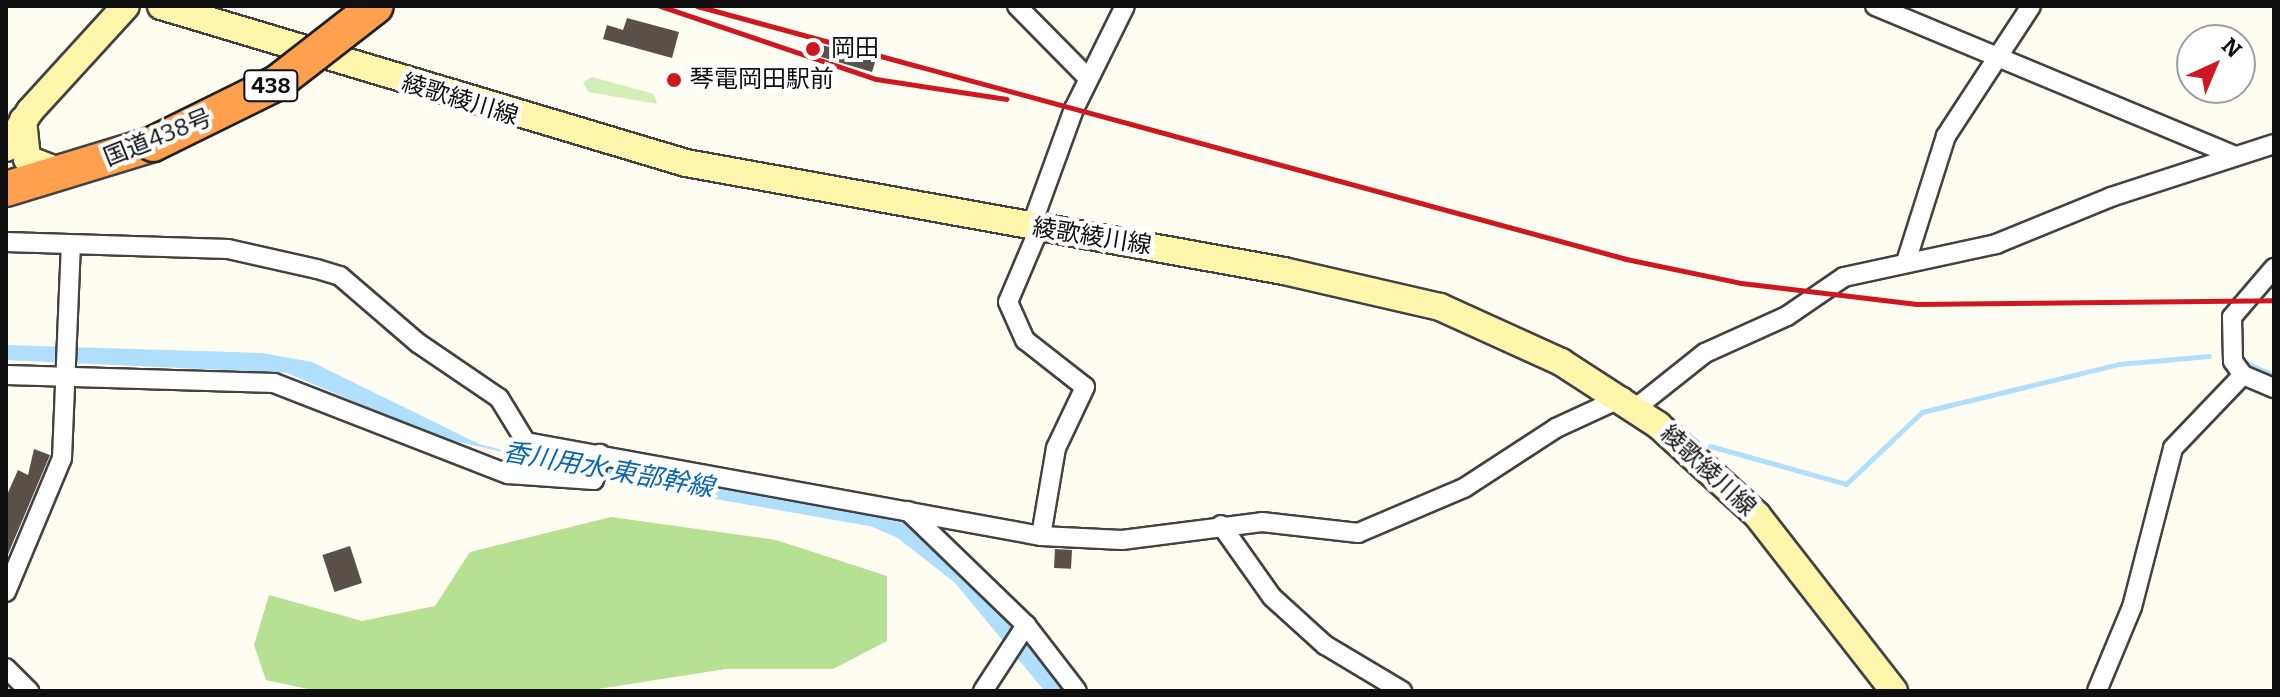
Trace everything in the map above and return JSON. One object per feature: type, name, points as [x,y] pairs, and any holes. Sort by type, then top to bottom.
[{"type":"highway","name":"国道438号","points":[[6,189],[153,144],[277,83],[376,6]]},
{"type":"main road","points":[[6,148],[23,120],[126,6]]},
{"type":"main road","name":"綾歌綾川線","points":[[161,6],[657,155],[1035,228],[1284,271],[1440,307],[1630,402],[1757,515],[1894,691]]},
{"type":"main road","points":[[23,120],[27,159],[45,172],[69,172]]},
{"type":"street","points":[[1017,6],[1088,78]]},
{"type":"street","points":[[1041,536],[1056,448],[1085,387],[1025,340],[1008,302],[1088,78],[1125,6]]},
{"type":"street","points":[[1875,6],[2235,156]]},
{"type":"street","points":[[1906,262],[1946,136],[2031,6]]},
{"type":"street","points":[[6,242],[71,247],[228,249],[340,276],[418,343],[499,398],[526,442],[598,464],[908,511],[1041,536],[1122,540],[1221,525],[1358,533],[1384,526],[1630,402],[1705,353],[1787,316],[1830,284],[1906,262],[1996,244],[2274,144]]},
{"type":"street","points":[[6,592],[57,479],[67,372],[71,247]]},
{"type":"street","points":[[2274,268],[2232,317],[2233,361],[2243,375],[2274,388]]},
{"type":"street","points":[[6,375],[67,372],[274,383],[493,471],[598,464]]},
{"type":"street","points":[[2097,691],[2132,607],[2173,448],[2243,375]]},
{"type":"street","points":[[908,511],[1026,625],[1077,691]]},
{"type":"street","points":[[1221,525],[1272,597],[1325,645],[1402,691]]},
{"type":"street","points":[[983,691],[1026,625]]},
{"type":"street","points":[[6,668],[29,691]]},
{"type":"green space","points":[[592,77],[654,94],[657,104],[588,92],[583,82]]},
{"type":"green space","points":[[611,517],[776,540],[887,576],[887,641],[833,669],[726,669],[585,691],[317,691],[266,680],[254,645],[269,595],[362,621],[435,606],[470,552]]},
{"type":"water","points":[[6,345],[262,353],[312,362],[479,444],[584,470],[440,438],[287,373],[6,360]]},
{"type":"building","points":[[627,18],[679,32],[672,58],[603,39],[607,25],[623,30]]},
{"type":"building","points":[[814,43],[876,59],[872,72],[811,54]]},
{"type":"building","points":[[34,449],[50,455],[6,559],[6,497],[18,470],[28,475]]},
{"type":"building","points":[[350,546],[362,583],[334,592],[322,555]]},
{"type":"building","points":[[1055,549],[1072,550],[1071,569],[1054,568]]},
{"type":"waterway","points":[[1710,446],[1846,484],[1922,412],[2119,364],[2209,356]]},
{"type":"waterway","points":[[2242,361],[2274,375]]},
{"type":"waterway","name":"香川用水 東部幹線","points":[[561,463],[872,517],[902,530],[961,576],[1056,691]]},
{"type":"railway","points":[[660,6],[876,79],[1006,99]]},
{"type":"railway","points":[[697,6],[1626,259],[1741,283],[1917,304],[2274,300]]},
{"type":"place","name":"岡田","points":[[813,49]]},
{"type":"place","name":"琴電岡田駅前","points":[[674,80]]}]
